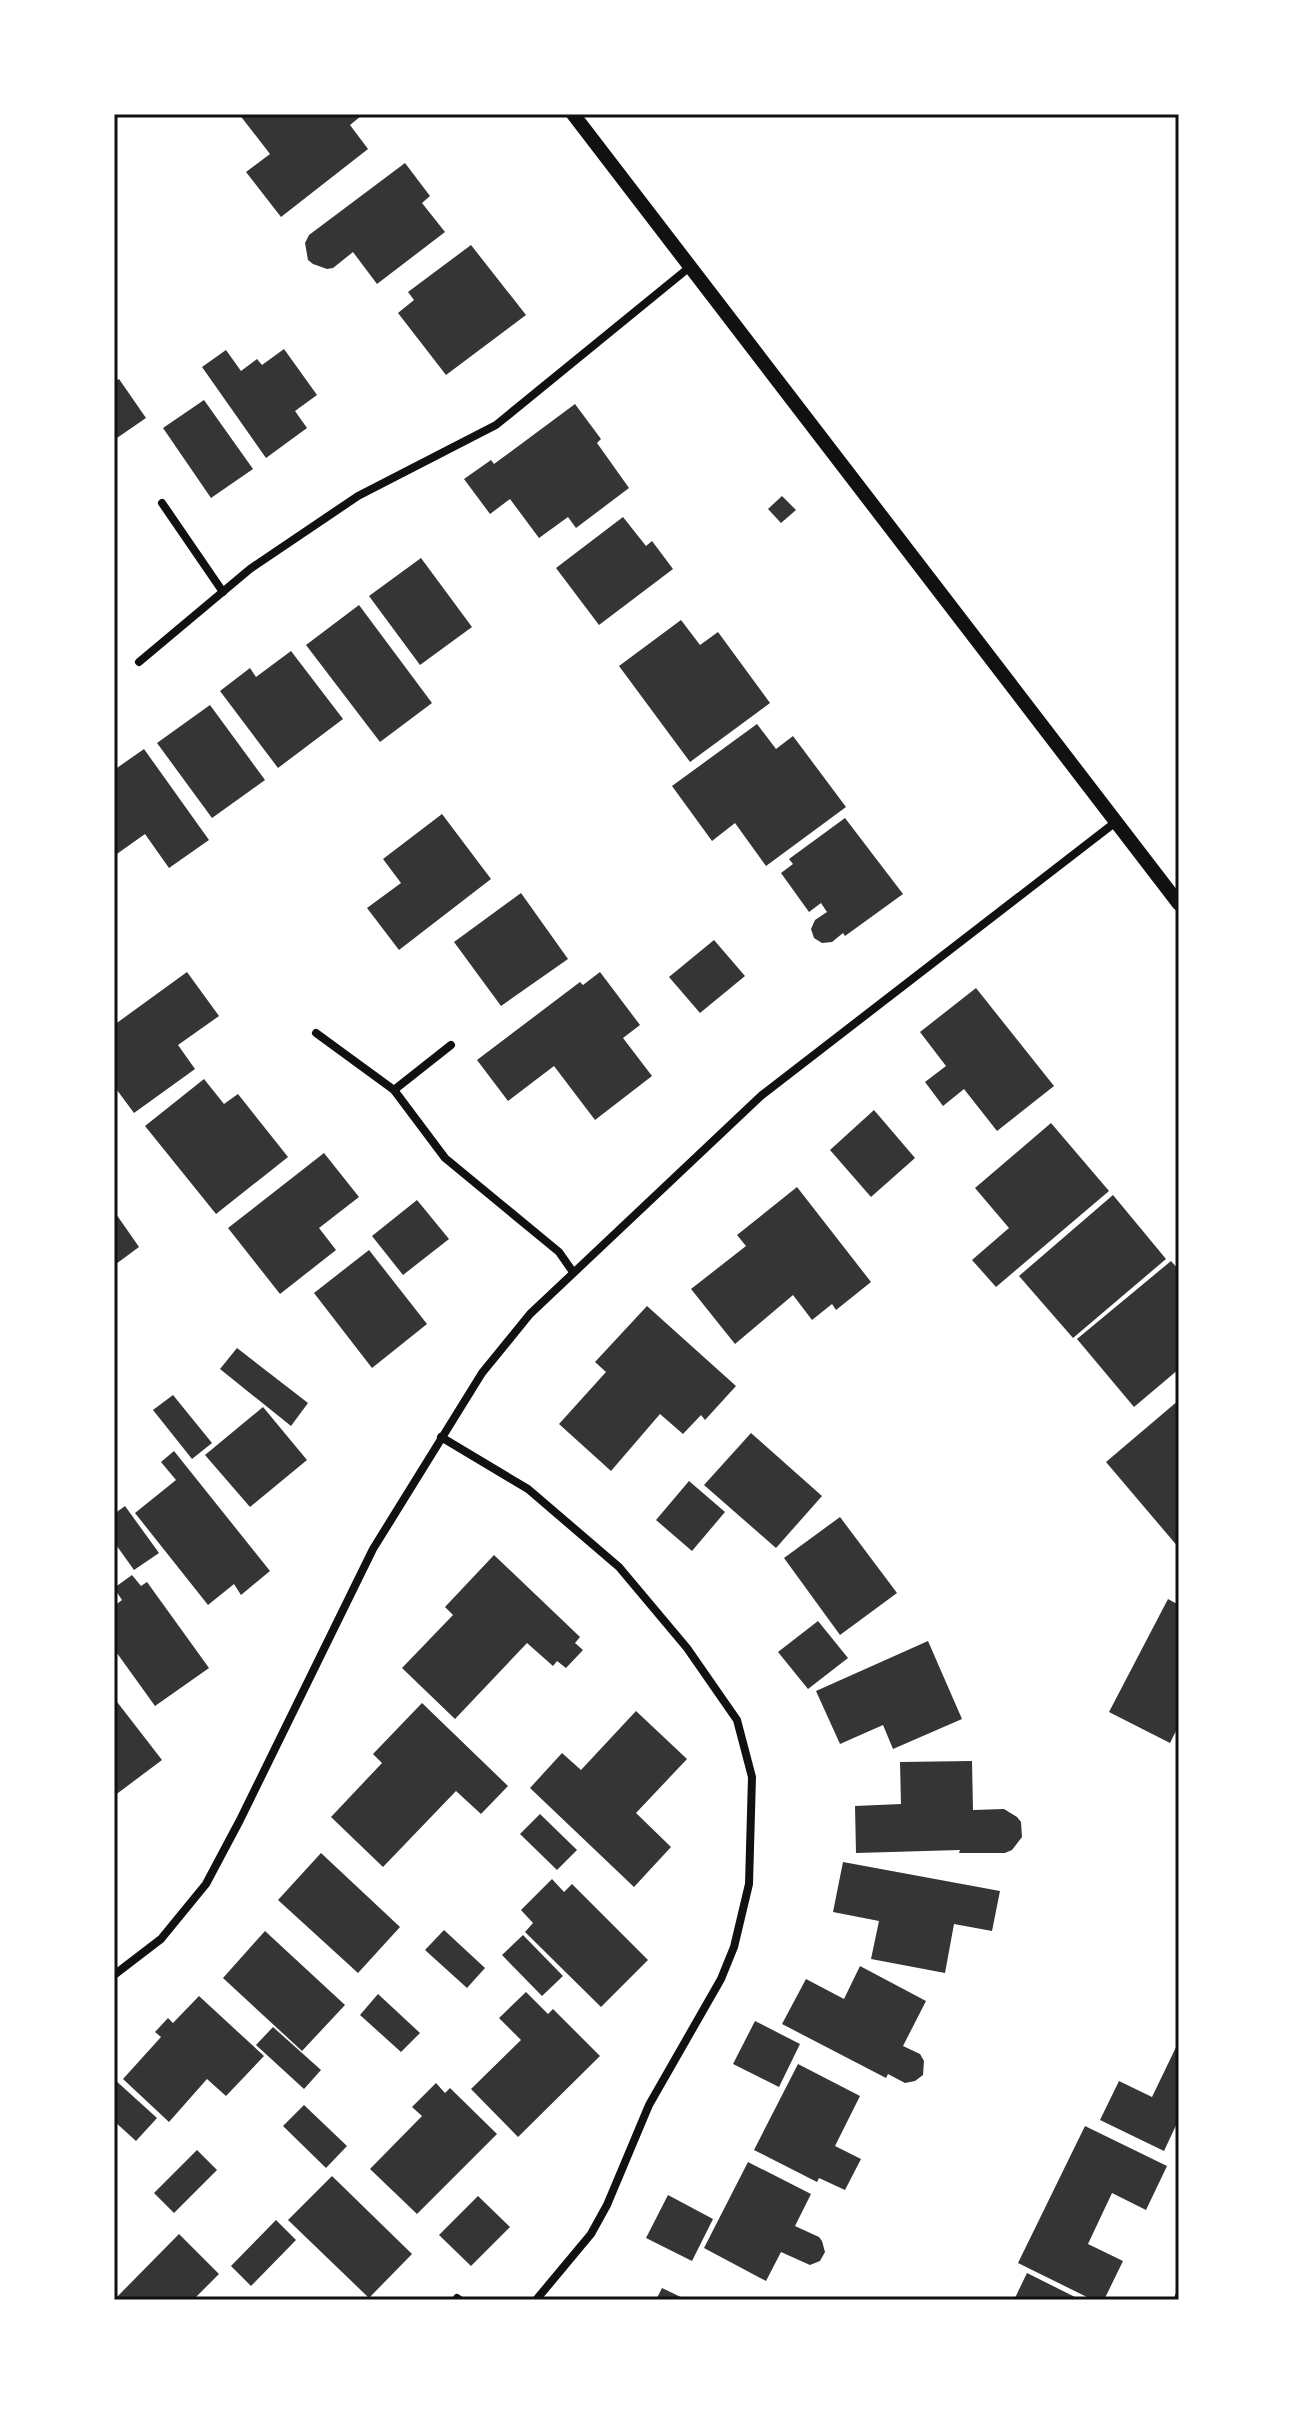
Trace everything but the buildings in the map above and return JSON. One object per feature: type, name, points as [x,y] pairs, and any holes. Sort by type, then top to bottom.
[{"type":"street","points":[[573,114],[1179,904]]},
{"type":"street","points":[[139,662],[250,569],[358,496],[496,425],[691,266]]},
{"type":"street","points":[[162,503],[223,592]]},
{"type":"street","points":[[114,1975],[161,1939],[206,1884],[373,1549],[482,1373],[530,1314],[762,1095],[1117,821]]},
{"type":"street","points":[[316,1033],[394,1090],[445,1158],[559,1252],[573,1272]]},
{"type":"street","points":[[394,1090],[451,1045]]},
{"type":"street","points":[[441,1437],[528,1489],[619,1567],[687,1648],[737,1720],[752,1777],[749,1884],[734,1947],[649,2105],[607,2205],[591,2234],[536,2300]]}]
